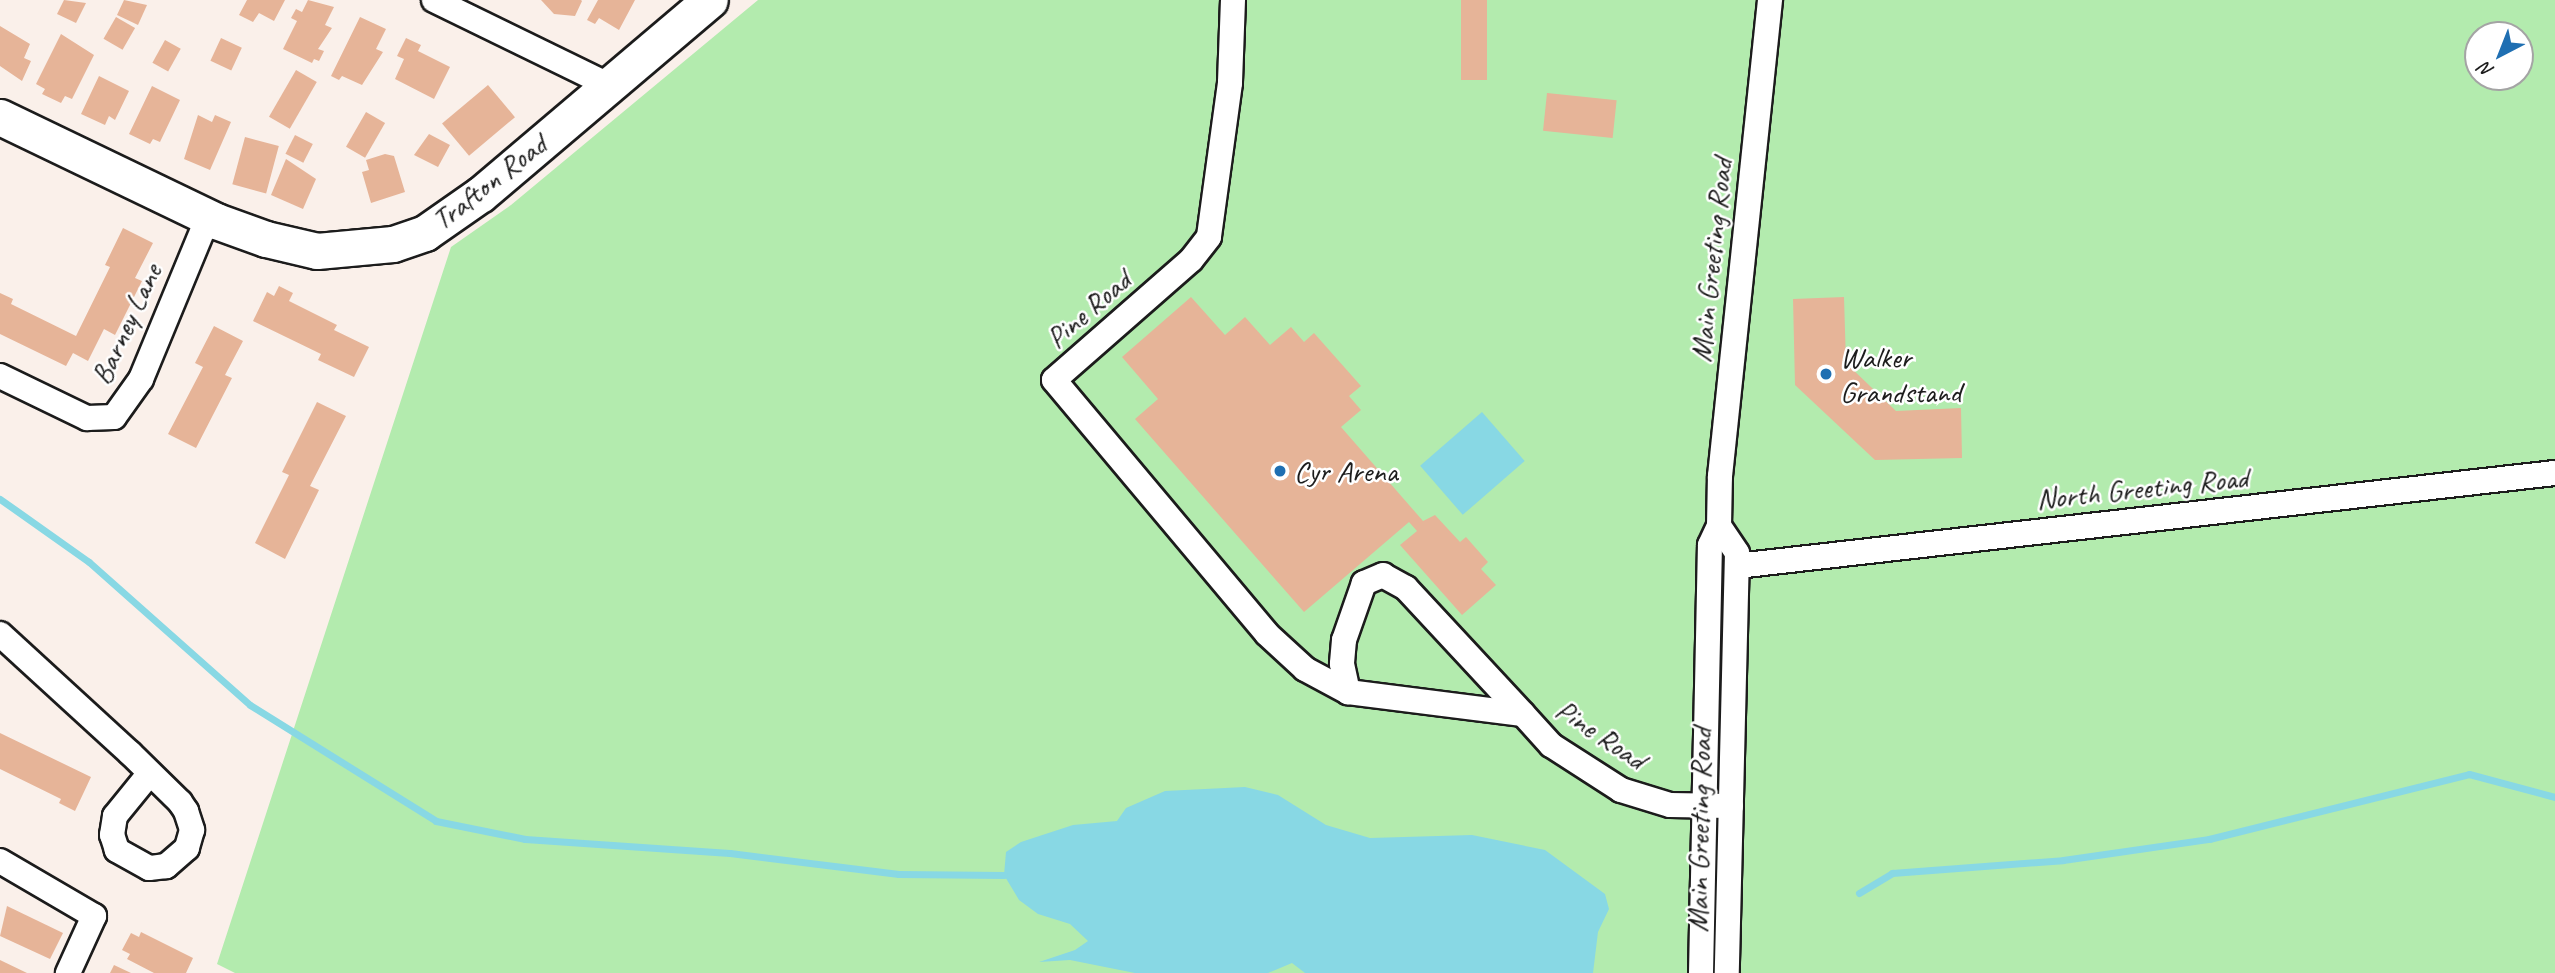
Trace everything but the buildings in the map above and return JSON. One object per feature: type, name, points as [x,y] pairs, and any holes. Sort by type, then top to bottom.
[{"type":"street","points":[[434,0],[608,85]]},
{"type":"street","name":"Trafton Road","points":[[0,117],[208,217],[266,239],[317,250],[408,240],[473,201],[710,0]]},
{"type":"street","name":"Pine Road","points":[[1233,0],[1230,83],[1209,237],[1191,260],[1054,380],[1267,634],[1305,669],[1348,692],[1523,714]]},
{"type":"street","name":"Main Greeting Road","points":[[1701,973],[1710,545],[1719,526],[1720,476],[1770,0]]},
{"type":"street","name":"Barney Lane","points":[[0,376],[87,418],[114,417],[141,379],[208,217]]},
{"type":"street","name":"North Greeting Road","points":[[1737,566],[2555,473]]},
{"type":"street","name":"Main Greeting Road","points":[[1719,526],[1735,545],[1737,566],[1727,973]]},
{"type":"street","name":"Pine Road","points":[[1348,692],[1342,652],[1352,606],[1364,583],[1383,575],[1417,598],[1551,745],[1621,790],[1657,803],[1731,806]]},
{"type":"street","points":[[0,634],[150,773]]},
{"type":"street","points":[[0,862],[94,916],[68,973]]},
{"type":"green space","points":[[758,0],[2555,0],[2555,973],[235,973],[217,964],[451,247],[511,205]]},
{"type":"water","points":[[1482,412],[1525,461],[1463,515],[1420,466]]},
{"type":"water","points":[[1245,787],[1278,795],[1326,825],[1370,838],[1472,835],[1545,850],[1605,894],[1609,909],[1598,932],[1593,973],[1305,973],[1292,963],[1268,973],[1135,973],[1070,960],[1039,962],[1075,950],[1088,941],[1070,924],[1038,914],[1019,900],[1004,875],[1006,852],[1021,842],[1073,825],[1117,821],[1126,808],[1165,791]]},
{"type":"waterway","points":[[0,499],[89,562],[250,705],[436,821],[525,839],[730,853],[899,874],[1004,875]]},
{"type":"waterway","points":[[1859,893],[1892,873],[2063,860],[2209,839],[2469,774],[2555,797]]},
{"type":"place","name":"Walker Grandstand","points":[[1826,374]]},
{"type":"place","name":"Cyr Arena","points":[[1280,471]]}]
